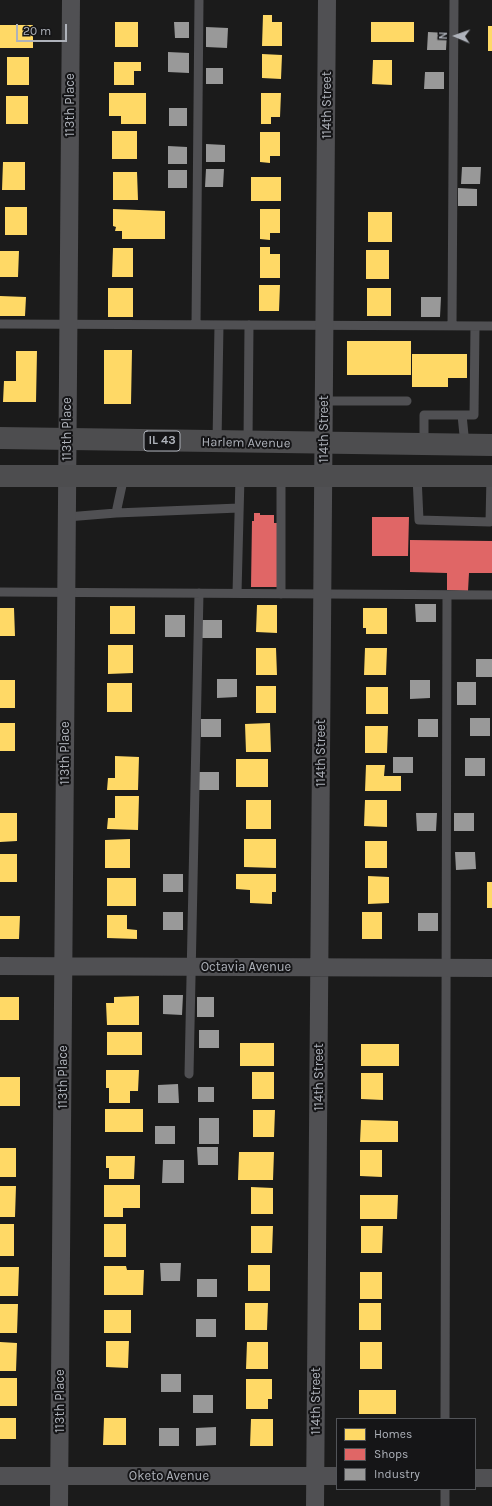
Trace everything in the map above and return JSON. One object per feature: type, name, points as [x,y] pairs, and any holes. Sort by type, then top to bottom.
[{"type":"main road","name":"Harlem Avenue","points":[[0,438],[324,444],[492,445]]},
{"type":"main road","points":[[0,476],[492,476]]},
{"type":"street","name":"113th Place","points":[[59,1506],[71,0]]},
{"type":"street","name":"114th Street","points":[[315,1506],[327,0]]},
{"type":"street","name":"Octavia Avenue","points":[[0,966],[492,968]]},
{"type":"street","name":"Oketo Avenue","points":[[0,1476],[336,1476]]},
{"type":"street","points":[[476,1478],[492,1478]]},
{"type":"lane","points":[[196,325],[199,0]]},
{"type":"lane","points":[[452,326],[454,0]]},
{"type":"lane","points":[[0,324],[492,326]]},
{"type":"lane","points":[[217,442],[219,325]]},
{"type":"lane","points":[[248,442],[249,325]]},
{"type":"lane","points":[[424,445],[424,415],[474,415],[475,326]]},
{"type":"lane","points":[[324,401],[407,401]]},
{"type":"lane","points":[[462,415],[465,445]]},
{"type":"lane","points":[[116,513],[124,476]]},
{"type":"lane","points":[[237,593],[240,476]]},
{"type":"lane","points":[[417,476],[419,520],[490,522],[492,476]]},
{"type":"lane","points":[[280,594],[281,477]]},
{"type":"lane","points":[[67,517],[116,513],[239,508]]},
{"type":"lane","points":[[0,592],[492,595]]},
{"type":"lane","points":[[188,1074],[199,593]]},
{"type":"lane","points":[[445,1418],[447,595]]},
{"type":"lane","points":[[445,1490],[445,1506]]},
{"type":"building: Homes","points":[[263,15],[272,15],[272,22],[282,22],[282,46],[262,46]]},
{"type":"building: Homes","points":[[115,22],[138,22],[138,47],[115,47]]},
{"type":"building: Homes","points":[[371,22],[414,22],[414,42],[371,42]]},
{"type":"building: Homes","points":[[0,25],[33,25],[33,48],[0,48]]},
{"type":"building: Homes","points":[[488,26],[492,26],[492,51],[488,51]]},
{"type":"building: Homes","points":[[262,54],[282,55],[281,79],[262,78]]},
{"type":"building: Homes","points":[[7,57],[29,57],[29,85],[7,85]]},
{"type":"building: Homes","points":[[373,60],[392,60],[392,85],[372,84]]},
{"type":"building: Homes","points":[[114,62],[141,62],[141,71],[134,71],[134,85],[114,85]]},
{"type":"building: Homes","points":[[109,93],[146,93],[146,124],[121,124],[121,116],[109,116]]},
{"type":"building: Homes","points":[[261,93],[281,93],[280,117],[271,117],[271,124],[261,124]]},
{"type":"building: Homes","points":[[6,96],[28,96],[28,124],[6,124]]},
{"type":"building: Homes","points":[[112,131],[137,131],[137,159],[112,159]]},
{"type":"building: Homes","points":[[260,132],[280,132],[280,156],[270,156],[270,163],[260,162]]},
{"type":"building: Homes","points":[[3,162],[25,162],[25,190],[2,190]]},
{"type":"building: Homes","points":[[113,172],[137,172],[138,200],[113,200]]},
{"type":"building: Homes","points":[[251,177],[281,177],[281,201],[251,201]]},
{"type":"building: Homes","points":[[5,207],[27,207],[27,235],[5,235]]},
{"type":"building: Homes","points":[[113,209],[165,211],[165,239],[122,239],[122,231],[115,231],[116,227],[113,226]]},
{"type":"building: Homes","points":[[260,209],[280,209],[280,233],[270,233],[270,240],[260,239]]},
{"type":"building: Homes","points":[[368,212],[392,212],[392,242],[368,242]]},
{"type":"building: Homes","points":[[260,247],[270,247],[270,254],[280,254],[280,278],[260,278]]},
{"type":"building: Homes","points":[[113,248],[133,248],[133,277],[112,277]]},
{"type":"building: Homes","points":[[366,250],[389,250],[389,279],[366,279]]},
{"type":"building: Homes","points":[[0,251],[19,251],[18,277],[0,277]]},
{"type":"building: Homes","points":[[259,285],[280,285],[279,311],[259,311]]},
{"type":"building: Homes","points":[[108,288],[133,288],[133,317],[108,317]]},
{"type":"building: Homes","points":[[367,288],[391,288],[391,316],[367,316]]},
{"type":"building: Homes","points":[[0,296],[26,297],[25,316],[0,316]]},
{"type":"building: Homes","points":[[347,341],[411,341],[411,375],[347,375]]},
{"type":"building: Homes","points":[[104,350],[132,350],[131,404],[104,404]]},
{"type":"building: Homes","points":[[16,351],[37,351],[36,402],[3,402],[4,381],[16,381]]},
{"type":"building: Homes","points":[[412,354],[467,354],[467,378],[448,378],[448,387],[412,387]]},
{"type":"building: Homes","points":[[257,605],[277,605],[277,633],[256,632]]},
{"type":"building: Homes","points":[[110,606],[135,606],[135,634],[110,634]]},
{"type":"building: Homes","points":[[0,608],[14,608],[15,636],[0,636]]},
{"type":"building: Homes","points":[[363,608],[387,608],[387,634],[366,634],[366,628],[363,628]]},
{"type":"building: Homes","points":[[108,645],[133,645],[133,673],[108,674]]},
{"type":"building: Homes","points":[[256,648],[276,648],[277,675],[256,675]]},
{"type":"building: Homes","points":[[365,648],[387,648],[386,675],[364,675]]},
{"type":"building: Homes","points":[[0,680],[15,680],[15,708],[0,708]]},
{"type":"building: Homes","points":[[107,683],[132,683],[132,712],[107,712]]},
{"type":"building: Homes","points":[[256,686],[276,686],[276,713],[256,713]]},
{"type":"building: Homes","points":[[366,687],[388,687],[388,714],[366,714]]},
{"type":"building: Homes","points":[[0,723],[15,723],[15,751],[0,751]]},
{"type":"building: Homes","points":[[270,723],[271,752],[246,752],[245,724]]},
{"type":"building: Homes","points":[[365,726],[388,726],[387,753],[365,753]]},
{"type":"building: Homes","points":[[115,756],[139,757],[138,790],[107,790],[108,778],[115,778]]},
{"type":"building: Homes","points":[[236,759],[268,759],[268,787],[236,787]]},
{"type":"building: Homes","points":[[366,765],[385,765],[384,776],[401,776],[401,791],[365,791]]},
{"type":"building: Homes","points":[[115,796],[139,796],[138,830],[107,829],[108,818],[115,818]]},
{"type":"building: Homes","points":[[246,800],[271,800],[271,829],[246,829]]},
{"type":"building: Homes","points":[[365,800],[387,800],[387,827],[364,826]]},
{"type":"building: Homes","points":[[0,813],[17,813],[17,841],[0,842]]},
{"type":"building: Homes","points":[[130,839],[130,868],[105,868],[105,840]]},
{"type":"building: Homes","points":[[244,839],[276,839],[276,868],[244,867]]},
{"type":"building: Homes","points":[[365,841],[387,841],[387,868],[365,868]]},
{"type":"building: Homes","points":[[0,854],[17,854],[17,882],[0,882]]},
{"type":"building: Homes","points":[[236,874],[276,874],[276,892],[272,892],[272,904],[250,903],[250,890],[236,889]]},
{"type":"building: Homes","points":[[368,876],[389,877],[389,903],[368,904]]},
{"type":"building: Homes","points":[[107,878],[136,878],[136,906],[107,906]]},
{"type":"building: Homes","points":[[487,882],[492,882],[492,908],[487,908]]},
{"type":"building: Homes","points":[[362,912],[382,912],[382,939],[362,939]]},
{"type":"building: Homes","points":[[107,915],[127,915],[127,929],[137,930],[137,939],[107,938]]},
{"type":"building: Homes","points":[[0,916],[20,916],[19,939],[0,939]]},
{"type":"building: Homes","points":[[139,996],[139,1025],[107,1025],[106,1003],[114,1003],[114,997]]},
{"type":"building: Homes","points":[[0,997],[19,997],[19,1020],[0,1020]]},
{"type":"building: Homes","points":[[107,1032],[142,1032],[142,1055],[107,1055]]},
{"type":"building: Homes","points":[[240,1043],[274,1043],[274,1066],[240,1066]]},
{"type":"building: Homes","points":[[361,1044],[399,1044],[399,1066],[361,1066]]},
{"type":"building: Homes","points":[[106,1070],[139,1070],[138,1091],[130,1091],[130,1103],[109,1103],[109,1088],[106,1088]]},
{"type":"building: Homes","points":[[252,1072],[274,1072],[274,1099],[252,1099]]},
{"type":"building: Homes","points":[[361,1073],[383,1073],[383,1100],[361,1099]]},
{"type":"building: Homes","points":[[0,1077],[20,1077],[20,1106],[0,1106]]},
{"type":"building: Homes","points":[[105,1109],[143,1109],[143,1132],[105,1132]]},
{"type":"building: Homes","points":[[253,1110],[275,1110],[274,1137],[253,1137]]},
{"type":"building: Homes","points":[[361,1120],[398,1121],[398,1142],[360,1142]]},
{"type":"building: Homes","points":[[0,1148],[16,1148],[16,1177],[0,1177]]},
{"type":"building: Homes","points":[[360,1150],[382,1150],[382,1177],[360,1176]]},
{"type":"building: Homes","points":[[239,1152],[274,1152],[273,1180],[238,1180]]},
{"type":"building: Homes","points":[[106,1156],[135,1156],[134,1179],[109,1179],[109,1168],[106,1168]]},
{"type":"building: Homes","points":[[104,1185],[140,1185],[140,1208],[123,1208],[123,1217],[104,1217]]},
{"type":"building: Homes","points":[[0,1186],[16,1186],[15,1217],[0,1217]]},
{"type":"building: Homes","points":[[251,1187],[273,1188],[273,1214],[251,1214]]},
{"type":"building: Homes","points":[[360,1195],[398,1195],[397,1219],[360,1219]]},
{"type":"building: Homes","points":[[0,1224],[14,1224],[14,1256],[0,1256]]},
{"type":"building: Homes","points":[[104,1224],[126,1224],[126,1257],[104,1257]]},
{"type":"building: Homes","points":[[251,1226],[273,1226],[272,1253],[251,1253]]},
{"type":"building: Homes","points":[[361,1226],[383,1226],[382,1253],[361,1253]]},
{"type":"building: Homes","points":[[248,1265],[270,1265],[270,1291],[248,1291]]},
{"type":"building: Homes","points":[[104,1266],[126,1266],[127,1270],[144,1270],[143,1295],[104,1295]]},
{"type":"building: Homes","points":[[0,1267],[19,1267],[18,1296],[0,1296]]},
{"type":"building: Homes","points":[[360,1272],[382,1272],[382,1299],[360,1299]]},
{"type":"building: Homes","points":[[245,1303],[268,1303],[267,1330],[245,1330]]},
{"type":"building: Homes","points":[[359,1303],[381,1303],[381,1330],[359,1330]]},
{"type":"building: Homes","points":[[0,1304],[18,1304],[17,1333],[0,1333]]},
{"type":"building: Homes","points":[[104,1310],[131,1310],[131,1333],[104,1333]]},
{"type":"building: Homes","points":[[106,1341],[129,1341],[128,1368],[106,1367]]},
{"type":"building: Homes","points":[[0,1342],[17,1343],[16,1371],[0,1371]]},
{"type":"building: Homes","points":[[247,1342],[268,1342],[268,1369],[246,1369]]},
{"type":"building: Homes","points":[[360,1342],[382,1342],[382,1369],[360,1369]]},
{"type":"building: Homes","points":[[0,1378],[17,1378],[17,1406],[0,1406]]},
{"type":"building: Homes","points":[[246,1379],[272,1379],[272,1399],[268,1399],[268,1409],[246,1409]]},
{"type":"building: Homes","points":[[359,1390],[396,1390],[396,1414],[359,1414]]},
{"type":"building: Homes","points":[[0,1418],[16,1418],[16,1439],[0,1439]]},
{"type":"building: Homes","points":[[104,1418],[126,1418],[126,1445],[103,1445]]},
{"type":"building: Homes","points":[[251,1419],[273,1419],[273,1446],[250,1446]]},
{"type":"building: Shops","points":[[254,513],[260,513],[260,515],[274,515],[274,523],[278,523],[277,587],[251,587],[252,521],[254,521]]},
{"type":"building: Shops","points":[[372,517],[409,517],[408,556],[372,556]]},
{"type":"building: Shops","points":[[410,540],[492,541],[492,573],[469,573],[468,591],[447,590],[447,573],[410,572]]},
{"type":"building: Industry","points":[[174,22],[189,22],[189,38],[175,38]]},
{"type":"building: Industry","points":[[206,27],[228,28],[227,48],[206,47]]},
{"type":"building: Industry","points":[[428,32],[447,33],[446,50],[427,50]]},
{"type":"building: Industry","points":[[168,52],[189,53],[189,73],[168,72]]},
{"type":"building: Industry","points":[[206,68],[223,68],[223,84],[206,84]]},
{"type":"building: Industry","points":[[425,72],[444,72],[444,89],[424,89]]},
{"type":"building: Industry","points":[[169,108],[187,108],[187,126],[169,126]]},
{"type":"building: Industry","points":[[206,144],[225,145],[225,162],[206,162]]},
{"type":"building: Industry","points":[[168,146],[187,147],[187,164],[168,164]]},
{"type":"building: Industry","points":[[462,167],[481,167],[480,184],[461,184]]},
{"type":"building: Industry","points":[[206,169],[224,169],[223,187],[205,187]]},
{"type":"building: Industry","points":[[168,170],[187,170],[187,188],[168,188]]},
{"type":"building: Industry","points":[[458,188],[477,189],[477,206],[458,206]]},
{"type":"building: Industry","points":[[421,297],[441,297],[440,317],[421,317]]},
{"type":"building: Industry","points":[[415,604],[436,604],[436,622],[416,622]]},
{"type":"building: Industry","points":[[165,615],[185,615],[185,637],[165,637]]},
{"type":"building: Industry","points":[[202,620],[222,620],[222,638],[202,638]]},
{"type":"building: Industry","points":[[476,659],[492,659],[492,677],[476,677]]},
{"type":"building: Industry","points":[[217,679],[237,679],[237,697],[217,698]]},
{"type":"building: Industry","points":[[410,680],[430,680],[430,698],[410,699]]},
{"type":"building: Industry","points":[[457,682],[476,682],[476,705],[457,705]]},
{"type":"building: Industry","points":[[470,718],[490,718],[490,736],[470,736]]},
{"type":"building: Industry","points":[[201,719],[221,719],[221,737],[201,737]]},
{"type":"building: Industry","points":[[418,719],[438,719],[438,737],[418,737]]},
{"type":"building: Industry","points":[[393,757],[413,757],[413,773],[393,773]]},
{"type":"building: Industry","points":[[465,758],[485,758],[485,776],[465,776]]},
{"type":"building: Industry","points":[[199,772],[219,772],[219,790],[199,790]]},
{"type":"building: Industry","points":[[416,813],[437,813],[436,831],[417,831]]},
{"type":"building: Industry","points":[[454,813],[474,813],[474,831],[454,831]]},
{"type":"building: Industry","points":[[455,852],[475,852],[476,869],[456,870]]},
{"type":"building: Industry","points":[[163,874],[183,874],[183,892],[163,892]]},
{"type":"building: Industry","points":[[163,912],[183,912],[183,930],[163,930]]},
{"type":"building: Industry","points":[[418,913],[438,913],[438,931],[418,931]]},
{"type":"building: Industry","points":[[163,995],[183,995],[182,1015],[163,1014]]},
{"type":"building: Industry","points":[[197,997],[214,997],[214,1017],[197,1017]]},
{"type":"building: Industry","points":[[199,1030],[219,1030],[219,1048],[199,1048]]},
{"type":"building: Industry","points":[[178,1084],[179,1103],[158,1103],[158,1085]]},
{"type":"building: Industry","points":[[198,1087],[214,1087],[214,1102],[198,1102]]},
{"type":"building: Industry","points":[[199,1118],[219,1118],[219,1144],[199,1144]]},
{"type":"building: Industry","points":[[155,1126],[175,1126],[175,1144],[155,1144]]},
{"type":"building: Industry","points":[[197,1147],[218,1147],[218,1165],[198,1165]]},
{"type":"building: Industry","points":[[163,1160],[184,1160],[184,1183],[162,1183]]},
{"type":"building: Industry","points":[[160,1263],[181,1263],[180,1281],[161,1281]]},
{"type":"building: Industry","points":[[197,1279],[217,1279],[217,1297],[197,1297]]},
{"type":"building: Industry","points":[[196,1319],[216,1319],[216,1337],[196,1337]]},
{"type":"building: Industry","points":[[161,1374],[181,1374],[181,1392],[161,1392]]},
{"type":"building: Industry","points":[[193,1395],[213,1395],[213,1413],[193,1413]]},
{"type":"building: Industry","points":[[216,1427],[216,1445],[196,1446],[196,1428]]},
{"type":"building: Industry","points":[[159,1428],[179,1428],[179,1446],[159,1446]]}]
